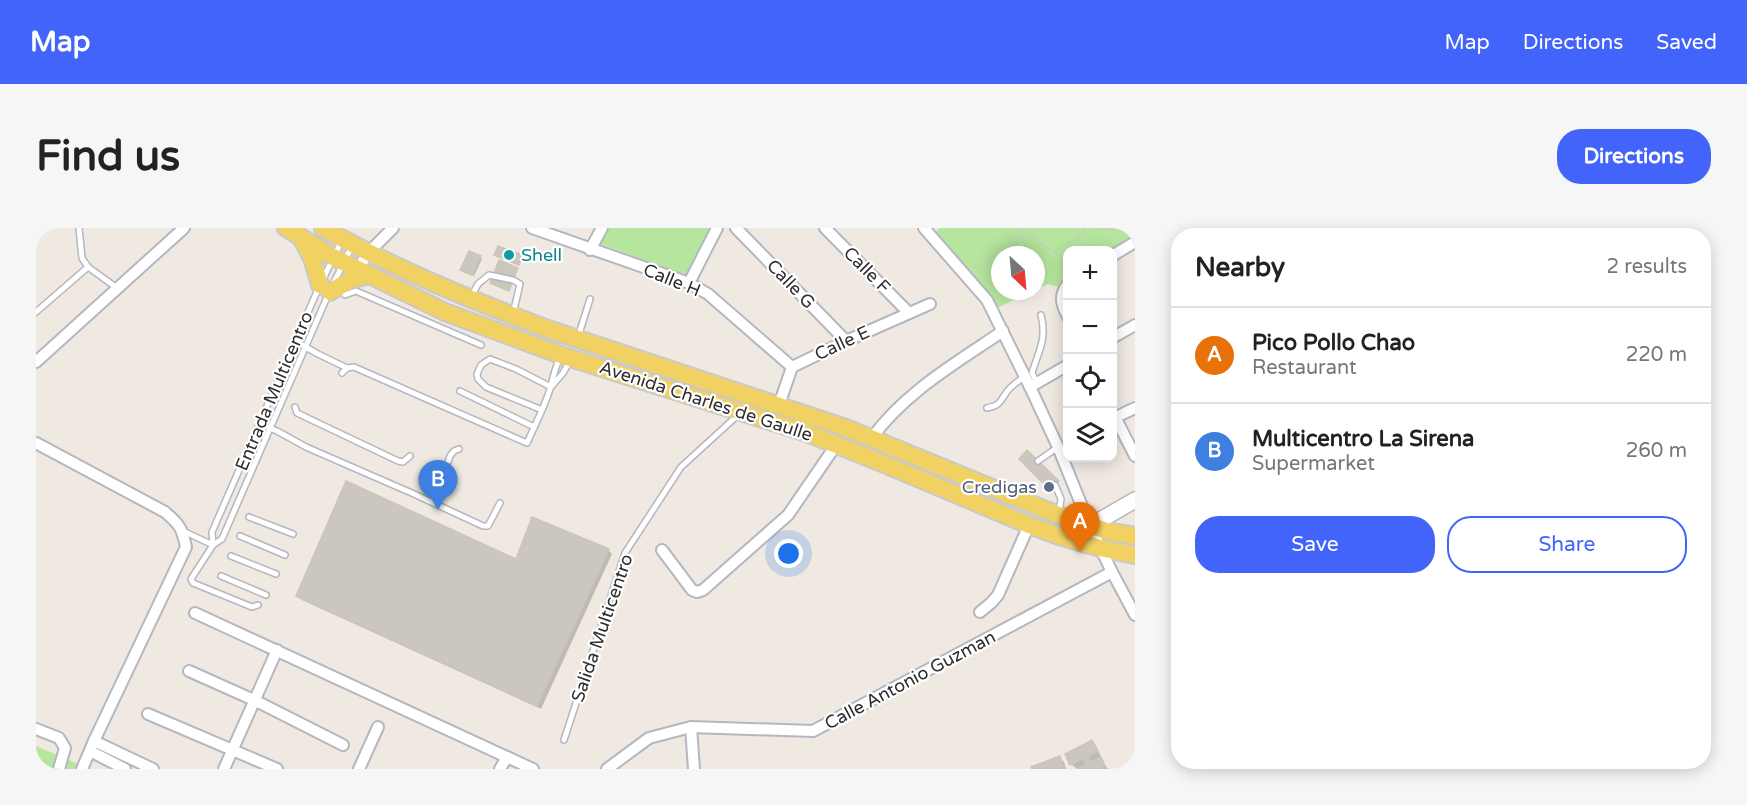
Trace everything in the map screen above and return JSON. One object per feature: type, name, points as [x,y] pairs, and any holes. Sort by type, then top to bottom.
[{"type":"main road","name":"Avenida Charles de Gaulle","points":[[286,228],[351,266],[445,312],[566,356],[722,405],[836,445],[1029,525],[1100,548],[1135,555]]},
{"type":"main road","name":"Avenida Charles de Gaulle","points":[[323,228],[411,274],[512,316],[846,428],[1058,515],[1090,526],[1135,536]]},
{"type":"main road","points":[[302,238],[332,291],[352,279],[351,266]]},
{"type":"main road","points":[[722,405],[726,401],[748,405],[750,398],[746,395]]},
{"type":"main road","points":[[761,418],[755,410],[758,405],[779,405]]},
{"type":"main road","points":[[1090,526],[1135,500]]},
{"type":"street","points":[[36,362],[184,228]]},
{"type":"street","points":[[351,266],[393,228]]},
{"type":"street","name":"Calle H","points":[[532,228],[689,283],[708,294],[792,367]]},
{"type":"street","points":[[590,250],[602,228]]},
{"type":"street","points":[[689,283],[717,228]]},
{"type":"street","name":"Calle G","points":[[736,228],[846,341]]},
{"type":"street","name":"Calle F","points":[[825,228],[909,313]]},
{"type":"street","points":[[924,228],[987,300],[1025,376],[1034,385],[1063,445]]},
{"type":"street","points":[[1117,253],[1134,238]]},
{"type":"street","points":[[1063,290],[1061,300],[1063,305]]},
{"type":"street","name":"Calle E","points":[[779,405],[792,367],[930,304]]},
{"type":"street","points":[[1117,336],[1135,325]]},
{"type":"street","points":[[871,439],[882,423],[908,398],[1003,332]]},
{"type":"street","points":[[1034,385],[1063,368]]},
{"type":"street","points":[[1117,416],[1135,406]]},
{"type":"street","points":[[1117,423],[1135,456]]},
{"type":"street","points":[[36,443],[165,512],[177,522],[183,531],[186,547],[82,769]]},
{"type":"street","points":[[662,550],[692,590],[697,592],[703,590],[788,515],[836,445]]},
{"type":"street","points":[[1069,462],[1090,526],[1135,615]]},
{"type":"street","points":[[980,612],[998,595],[1029,525]]},
{"type":"street","name":"Calle Antonio Guzman","points":[[607,769],[649,738],[691,727],[813,731],[1112,572]]},
{"type":"street","points":[[195,613],[533,769]]},
{"type":"street","points":[[224,769],[277,650]]},
{"type":"street","points":[[189,671],[254,700],[343,745]]},
{"type":"street","points":[[148,714],[277,769]]},
{"type":"street","points":[[359,769],[378,727]]},
{"type":"street","points":[[691,727],[694,769]]},
{"type":"street","points":[[36,729],[59,738],[65,748],[59,769]]},
{"type":"street","points":[[92,746],[125,769]]},
{"type":"street","points":[[92,746],[153,769]]},
{"type":"street","points":[[500,769],[507,757]]},
{"type":"lane","points":[[79,228],[82,258],[88,267],[117,288]]},
{"type":"lane","name":"Entrada Multicentro","points":[[258,605],[252,607],[193,584],[191,579],[213,546],[222,539],[305,346],[332,291],[351,266],[347,242]]},
{"type":"lane","name":"Entrada Multicentro","points":[[213,546],[212,532],[295,341],[351,266],[347,242]]},
{"type":"lane","points":[[36,312],[88,267]]},
{"type":"lane","points":[[469,299],[478,284],[489,274],[513,280],[520,284],[512,316]]},
{"type":"lane","points":[[332,291],[356,291],[481,345]]},
{"type":"lane","points":[[578,339],[590,299]]},
{"type":"lane","points":[[1034,385],[1032,373],[1043,342],[1044,328],[1041,315]]},
{"type":"lane","points":[[295,341],[347,368],[354,367],[527,443],[542,410],[554,369],[566,356]]},
{"type":"lane","points":[[550,387],[563,373],[566,356]]},
{"type":"lane","points":[[542,410],[486,387],[478,379],[477,374],[481,365],[490,359],[516,369],[550,387]]},
{"type":"lane","points":[[342,373],[347,368]]},
{"type":"lane","points":[[987,408],[997,406],[1006,392],[1025,376]]},
{"type":"lane","points":[[460,391],[534,427]]},
{"type":"lane","points":[[295,406],[297,413],[398,461],[403,462],[410,456]]},
{"type":"lane","name":"Salida Multicentro","points":[[564,740],[625,553],[681,467],[742,412]]},
{"type":"lane","points":[[260,424],[483,526],[488,526],[500,503]]},
{"type":"lane","points":[[1038,461],[1063,445]]},
{"type":"lane","points":[[434,502],[450,456],[459,449]]},
{"type":"lane","points":[[1055,485],[1061,499],[1058,515]]},
{"type":"lane","points":[[249,517],[293,534]]},
{"type":"lane","points":[[183,531],[213,546]]},
{"type":"lane","points":[[240,536],[285,555]]},
{"type":"lane","points":[[231,556],[276,574]]},
{"type":"lane","points":[[221,576],[266,595]]},
{"type":"path","points":[[1015,246],[1022,228],[1061,256],[1063,265]]},
{"type":"path","points":[[1061,256],[1085,228]]},
{"type":"path","points":[[1082,233],[1100,228]]},
{"type":"path","points":[[1104,228],[1134,238]]},
{"type":"path","points":[[961,271],[991,261]]},
{"type":"green space","points":[[608,228],[710,228],[688,276],[600,244]]},
{"type":"green space","points":[[940,228],[1135,228],[1135,241],[1117,248],[1117,246],[1063,246],[1063,284],[1058,287],[1045,285],[1045,246],[991,246],[991,300],[1014,300],[997,308],[933,234]]},
{"type":"green space","points":[[36,746],[90,769],[36,769]]},
{"type":"building","name":"Shell","points":[[498,246],[523,255],[519,265],[494,255]]},
{"type":"building","name":"Shell","points":[[469,251],[481,256],[472,275],[460,270]]},
{"type":"building","points":[[499,260],[518,268],[509,291],[490,283]]},
{"type":"building","points":[[1027,450],[1059,481],[1050,490],[1019,459]]},
{"type":"building","points":[[346,481],[516,559],[532,517],[609,549],[537,706],[296,596]]},
{"type":"building","points":[[1092,740],[1098,751],[1088,756],[1090,762],[1101,757],[1105,766],[1100,769],[1077,769],[1086,764],[1083,758],[1070,765],[1065,754]]},
{"type":"building","points":[[1060,756],[1064,768],[1032,769],[1031,767]]},
{"type":"place","name":"Shell","points":[[509,255]]},
{"type":"place","name":"Credigas","points":[[1049,487]]},
{"type":"place","name":"Multicentro La Sirena","points":[[438,510]]},
{"type":"place","name":"Pico Pollo Chao","points":[[1080,552]]}]
